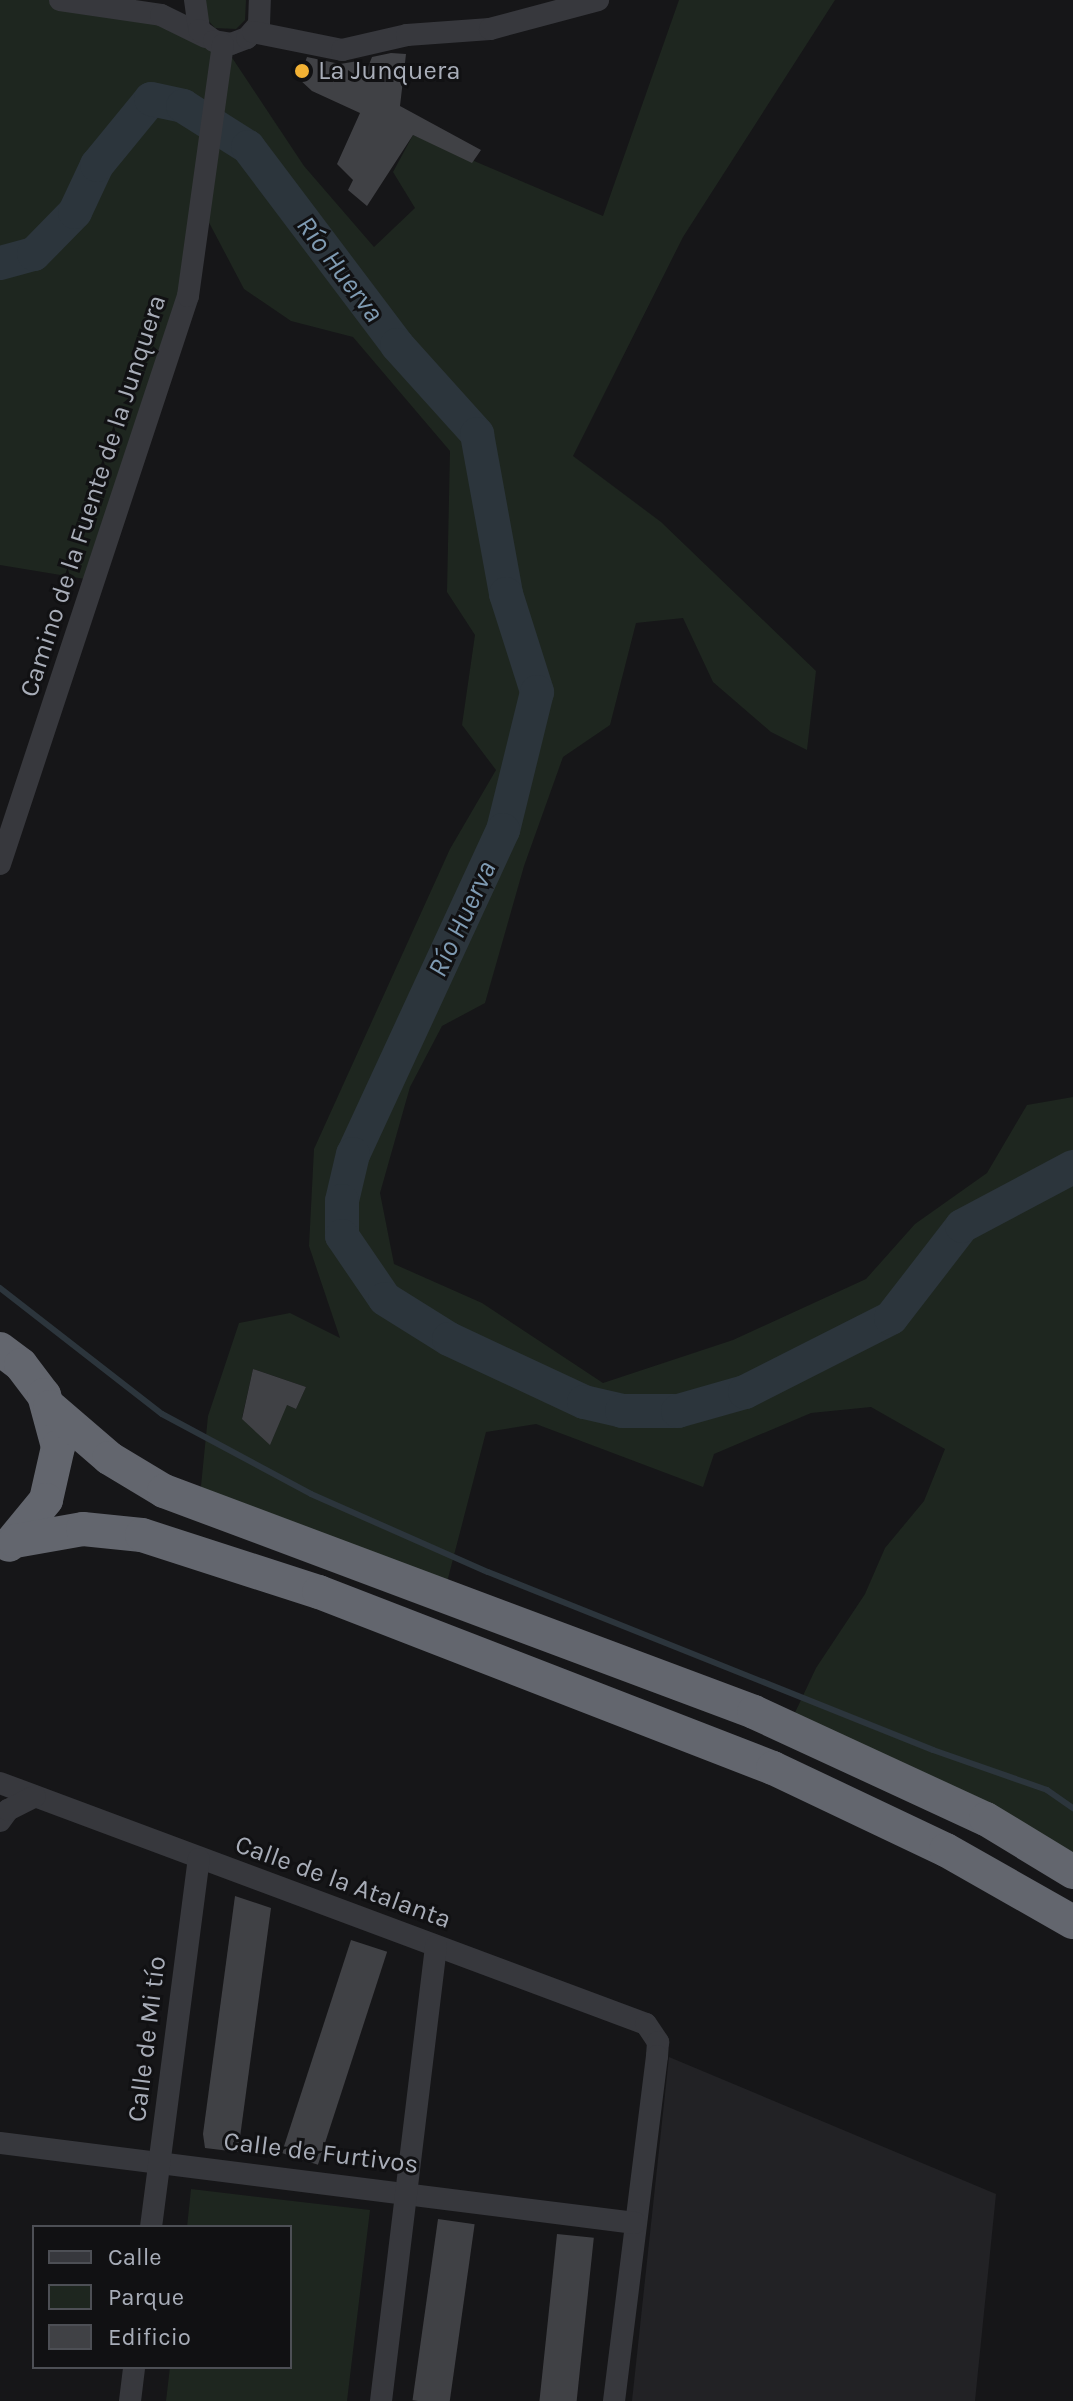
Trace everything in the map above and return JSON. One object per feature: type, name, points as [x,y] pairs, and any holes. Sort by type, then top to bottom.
[{"type":"highway","points":[[0,1349],[21,1365],[50,1407],[109,1458],[164,1491],[754,1712],[986,1819],[1073,1872]]},
{"type":"highway","points":[[7,1546],[46,1500],[55,1474],[58,1447],[50,1407]]},
{"type":"highway","points":[[7,1546],[83,1529],[142,1535],[319,1592],[773,1768],[946,1850],[1073,1922]]},
{"type":"street","points":[[60,0],[161,15],[214,40],[239,42],[253,32],[261,15],[260,0]]},
{"type":"street","points":[[161,15],[188,0]]},
{"type":"street","points":[[195,0],[195,21],[214,40]]},
{"type":"street","points":[[253,32],[342,50],[407,35],[490,29],[598,0]]},
{"type":"street","name":"Camino de la Fuente de la Junquera","points":[[0,864],[166,375],[188,296],[220,69],[214,40]]},
{"type":"street","name":"Calle de la Atalanta","points":[[0,1783],[636,2020],[658,2042],[635,2223]]},
{"type":"street","points":[[0,1821],[8,1810],[35,1796]]},
{"type":"street","name":"Calle de Mi tío","points":[[151,2225],[199,1859]]},
{"type":"street","points":[[381,2401],[436,1946]]},
{"type":"street","name":"Calle de Furtivos","points":[[0,2143],[635,2223]]},
{"type":"street","points":[[614,2401],[635,2223]]},
{"type":"street","points":[[130,2401],[134,2369]]},
{"type":"shaded area","points":[[669,2057],[996,2194],[975,2401],[632,2401]]},
{"type":"green space","points":[[0,0],[60,0],[140,14],[223,44],[304,166],[374,247],[415,208],[393,172],[413,135],[603,216],[679,0],[835,0],[683,237],[573,456],[661,522],[816,671],[807,750],[771,732],[713,682],[683,618],[636,623],[610,725],[563,757],[524,866],[485,1003],[442,1026],[410,1087],[380,1193],[394,1264],[482,1303],[603,1383],[733,1340],[866,1279],[915,1224],[987,1173],[1027,1105],[1073,1097],[1073,1862],[792,1719],[816,1668],[865,1594],[885,1548],[924,1501],[945,1449],[871,1407],[811,1413],[714,1454],[703,1487],[536,1424],[486,1432],[446,1586],[200,1496],[208,1416],[239,1323],[290,1313],[340,1338],[309,1246],[314,1149],[450,849],[496,770],[462,725],[475,635],[447,592],[450,451],[353,337],[291,321],[244,289],[204,213],[97,581],[0,565]],"holes":[[[253,1369],[306,1387],[296,1409],[269,1397],[242,1418]]]},
{"type":"green space","points":[[206,0],[246,0],[245,20],[236,29],[215,28],[206,18]]},
{"type":"green space","points":[[191,2189],[370,2210],[347,2401],[166,2401],[170,2369],[292,2369],[292,2225],[187,2225]]},
{"type":"building","points":[[406,54],[400,106],[481,150],[472,163],[413,135],[367,206],[348,190],[353,180],[337,164],[360,113],[312,91],[299,79],[307,57],[340,64],[358,61],[368,67],[372,57]]},
{"type":"building","points":[[253,1369],[306,1387],[296,1409],[287,1405],[270,1445],[242,1419]]},
{"type":"building","points":[[235,1896],[271,1908],[238,2152],[205,2148],[203,2134]]},
{"type":"building","points":[[351,1940],[387,1952],[318,2165],[282,2153]]},
{"type":"building","points":[[438,2219],[475,2224],[450,2401],[413,2400]]},
{"type":"building","points":[[557,2234],[594,2238],[577,2401],[539,2401]]},
{"type":"waterway","name":"Río Huerva","points":[[0,263],[34,254],[75,212],[97,165],[151,99],[183,106],[248,147],[397,345],[477,434],[506,594],[537,692],[503,830],[353,1154],[342,1201],[342,1236],[385,1299],[449,1339],[584,1402],[622,1411],[678,1411],[745,1392],[891,1318],[962,1226],[1073,1167]]},
{"type":"waterway","points":[[0,1288],[162,1414],[311,1494],[488,1572],[933,1750],[1047,1790],[1073,1808]]},
{"type":"place","name":"La Junquera","points":[[302,71]]}]
